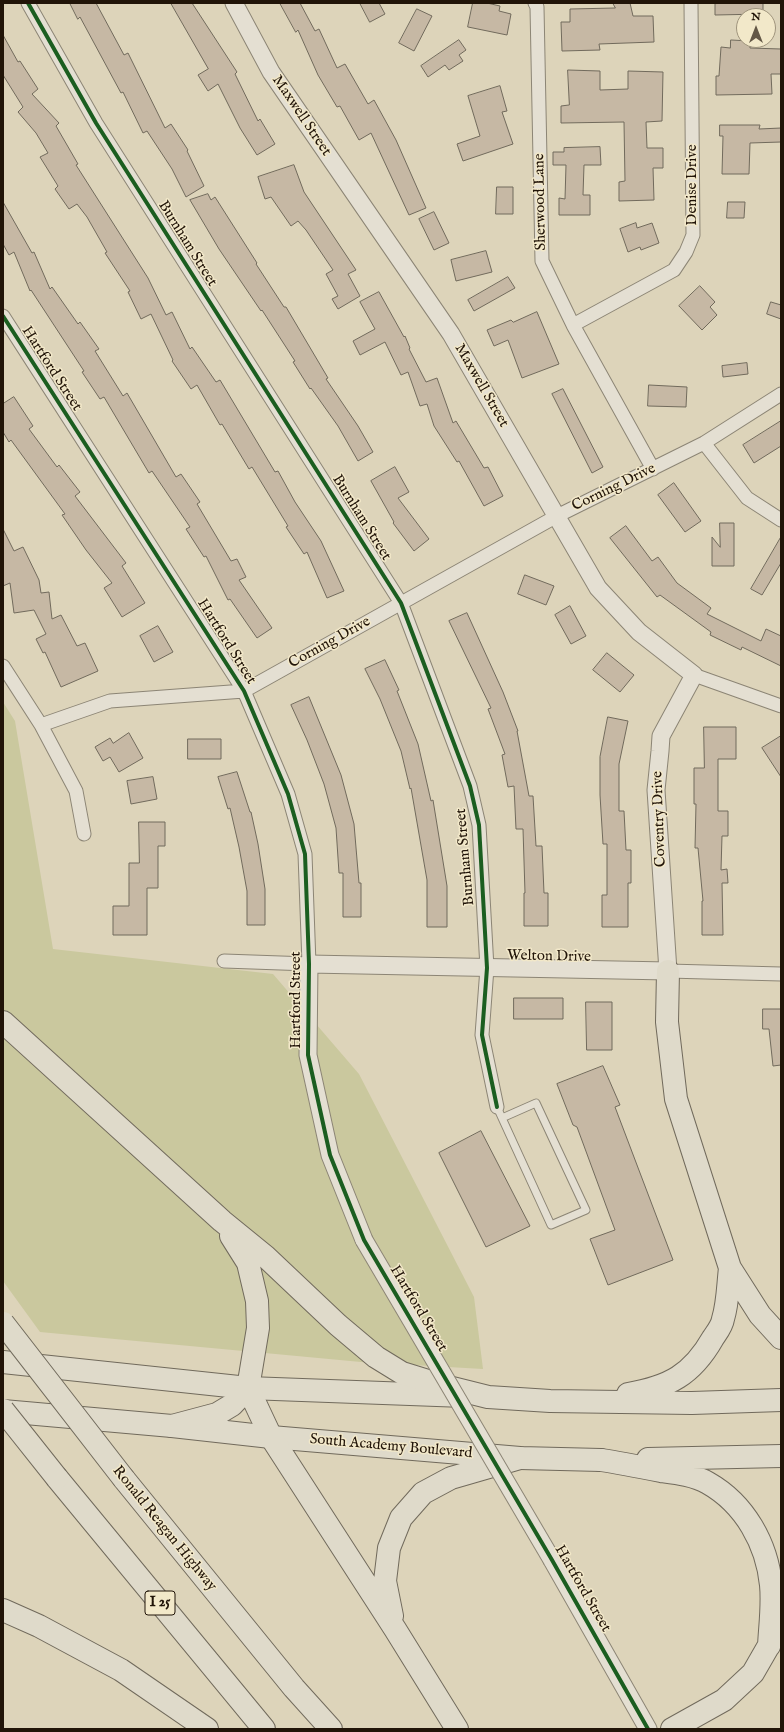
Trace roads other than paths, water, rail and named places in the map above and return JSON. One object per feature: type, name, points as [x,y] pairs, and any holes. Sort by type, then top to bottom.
[{"type":"highway","points":[[668,971],[667,1022],[676,1099],[730,1268],[760,1315],[781,1338]]},
{"type":"highway","points":[[3,1022],[222,1221],[265,1256],[338,1325],[376,1357],[402,1373],[444,1386],[488,1396]]},
{"type":"highway","points":[[172,1426],[216,1414],[232,1405],[248,1388],[258,1328],[257,1301],[248,1263],[222,1221]]},
{"type":"highway","points":[[550,1401],[623,1395],[648,1390],[669,1383],[689,1371],[705,1353],[723,1320],[730,1268]]},
{"type":"highway","name":"Ronald Reagan Highway","points":[[3,1323],[124,1479],[294,1688],[331,1729]]},
{"type":"highway","points":[[3,1362],[248,1388],[488,1396],[550,1401],[692,1403],[781,1400]]},
{"type":"highway","points":[[248,1388],[271,1437],[395,1629],[457,1729]]},
{"type":"highway","name":"South Academy Boulevard","points":[[3,1411],[172,1426],[271,1437],[520,1458],[601,1460],[781,1456]]},
{"type":"highway","name":"I 25","points":[[3,1411],[264,1729]]},
{"type":"highway","points":[[395,1629],[384,1581],[389,1548],[401,1518],[424,1494],[451,1478],[520,1458]]},
{"type":"highway","points":[[601,1460],[685,1475],[708,1482],[727,1496],[743,1512],[755,1531],[767,1558],[771,1586],[769,1646]]},
{"type":"highway","points":[[3,1610],[39,1626],[121,1670],[207,1729]]},
{"type":"highway","points":[[672,1729],[724,1700],[753,1673],[781,1623]]},
{"type":"street","name":"Burnham Street","points":[[28,3],[96,123],[401,603],[470,786],[479,825],[487,968],[482,1035],[499,1112]]},
{"type":"street","name":"Maxwell Street","points":[[234,3],[271,72],[451,334],[598,588],[639,632],[694,675],[781,706]]},
{"type":"street","name":"Sherwood Lane","points":[[535,3],[537,7],[542,261],[573,326],[653,469]]},
{"type":"street","name":"Denise Drive","points":[[573,326],[674,270],[686,252],[693,235],[691,3]]},
{"type":"street","name":"Hartford Street","points":[[3,316],[244,691],[288,794],[305,854],[309,964],[308,1055],[330,1155],[364,1240],[552,1560],[648,1729]]},
{"type":"street","name":"Corning Drive","points":[[41,725],[110,701],[244,691],[556,516],[704,443],[781,394]]},
{"type":"street","points":[[704,443],[747,498],[781,520]]},
{"type":"street","points":[[3,666],[41,725],[76,791],[84,834]]},
{"type":"street","name":"Coventry Drive","points":[[668,971],[656,790],[661,736],[694,675]]},
{"type":"street","name":"Welton Drive","points":[[224,961],[781,974]]},
{"type":"lane","points":[[536,1103],[586,1210],[551,1225],[499,1112],[536,1103]]}]
